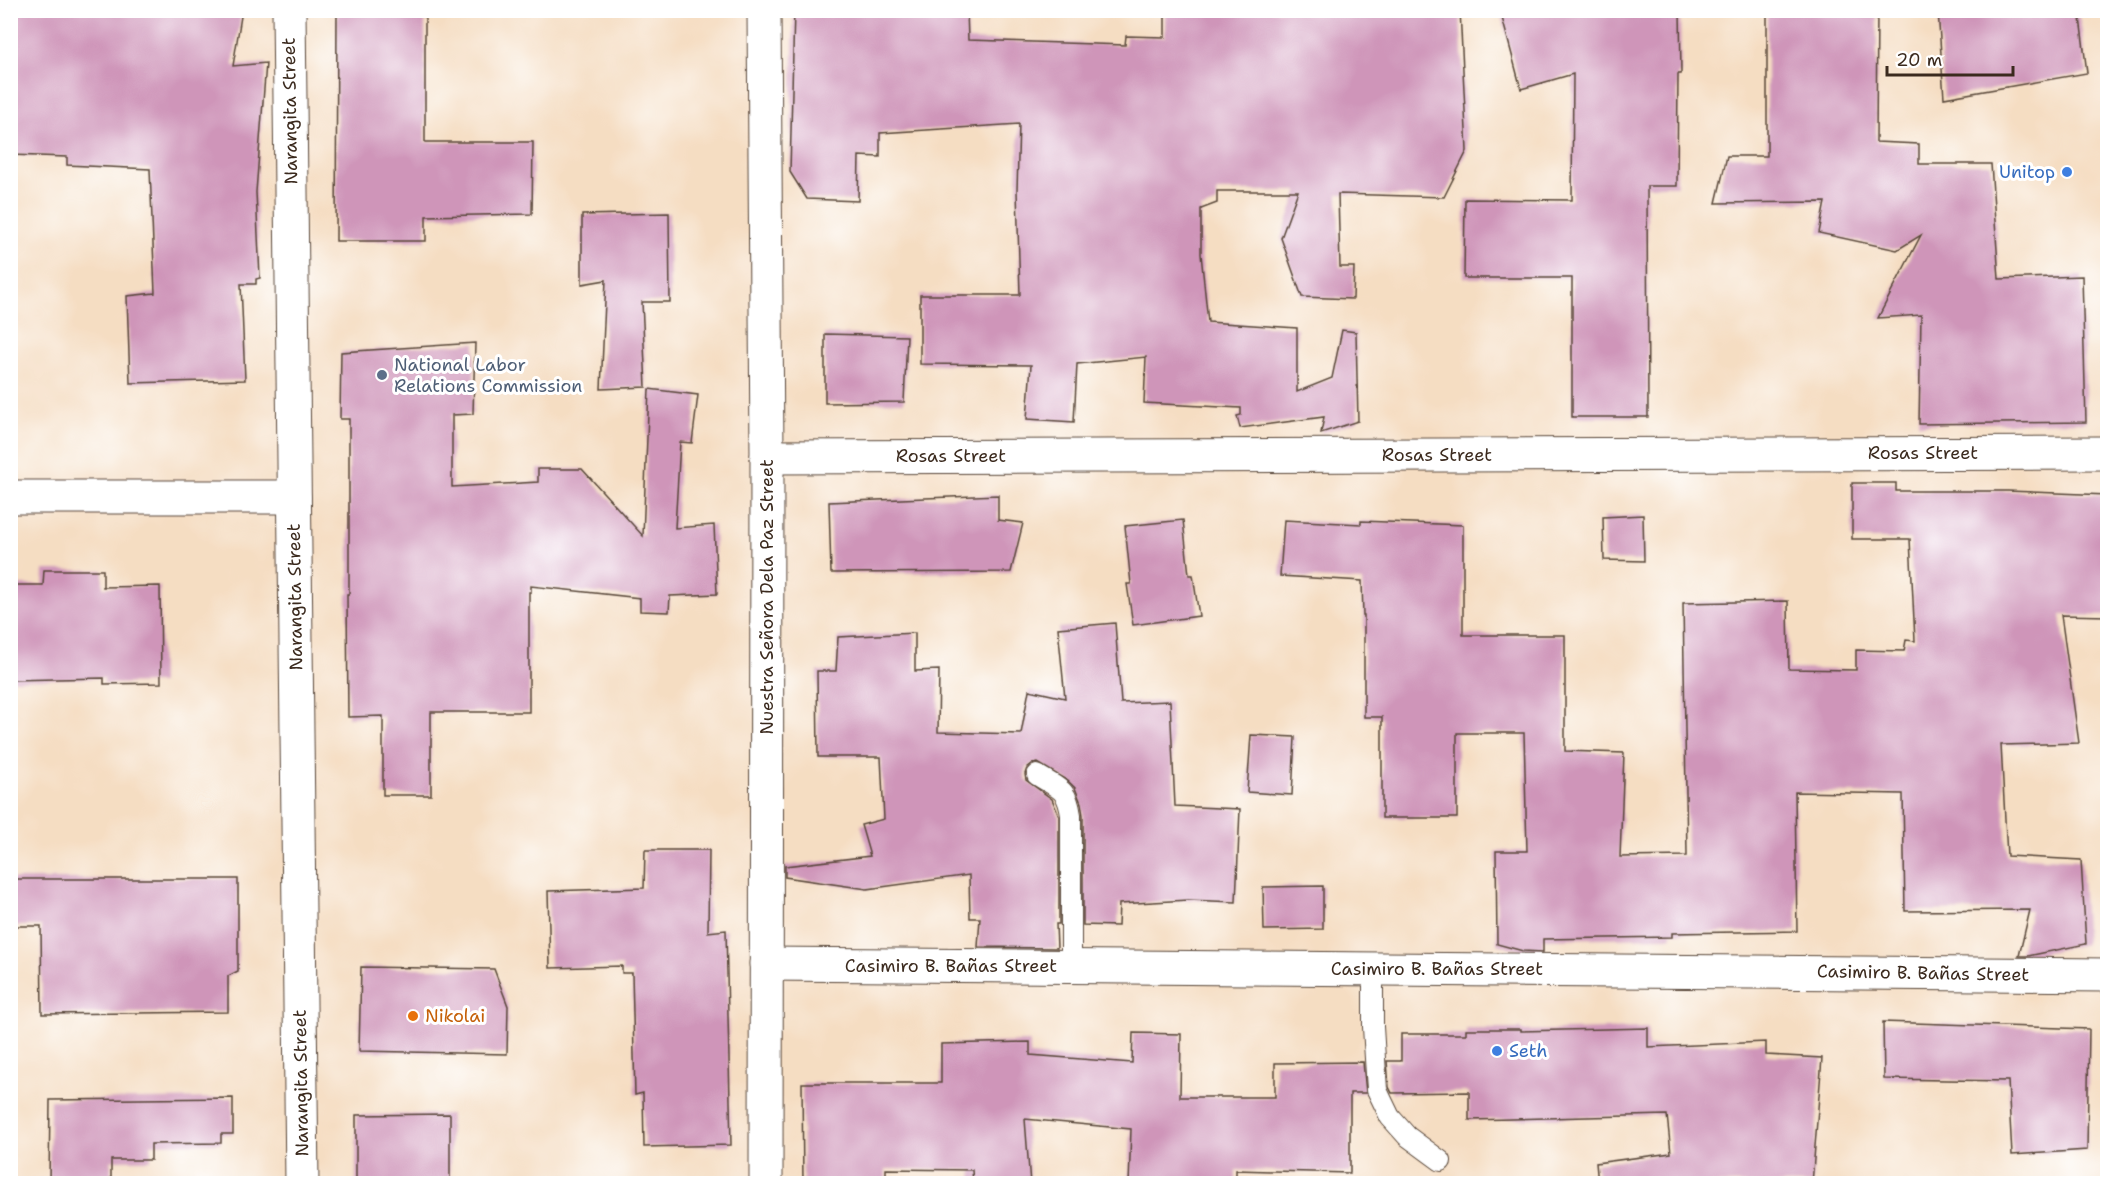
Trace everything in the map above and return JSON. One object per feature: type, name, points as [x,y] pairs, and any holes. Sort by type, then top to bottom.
[{"type":"street","name":"Narangita Street","points":[[289,10],[302,1184]]},
{"type":"street","name":"Nuestra Señora Dela Paz Street","points":[[764,10],[767,457],[765,1184]]},
{"type":"street","name":"Rosas Street","points":[[767,457],[2108,453]]},
{"type":"street","points":[[10,497],[294,497]]},
{"type":"street","name":"Casimiro B. Bañas Street","points":[[766,964],[2108,975]]},
{"type":"lane","points":[[1037,775],[1062,791],[1069,799],[1071,815],[1071,967]]},
{"type":"lane","points":[[1373,968],[1373,1027],[1377,1090],[1390,1117],[1407,1136],[1441,1161]]},
{"type":"building","points":[[10,10],[242,10],[233,66],[266,63],[256,192],[260,278],[256,279],[256,284],[241,284],[245,380],[130,383],[127,296],[155,293],[150,169],[67,165],[67,157],[10,155]]},
{"type":"building","points":[[337,10],[425,10],[425,142],[533,142],[532,214],[426,216],[426,241],[336,241]]},
{"type":"building","points":[[794,10],[967,10],[968,40],[1125,45],[1126,36],[1165,37],[1165,10],[1460,10],[1467,151],[1444,197],[1338,194],[1340,267],[1354,267],[1353,299],[1302,297],[1281,238],[1298,191],[1217,191],[1217,203],[1201,209],[1201,254],[1208,322],[1297,328],[1297,392],[1332,378],[1342,330],[1356,332],[1358,421],[1321,433],[1324,417],[1240,428],[1237,416],[1241,415],[1241,408],[1144,403],[1146,357],[1077,364],[1074,422],[1027,419],[1031,365],[920,364],[920,295],[1020,295],[1017,190],[1019,124],[880,133],[880,157],[859,156],[858,201],[807,199],[790,172]]},
{"type":"building","points":[[1500,10],[1680,10],[1681,74],[1678,74],[1677,186],[1647,186],[1648,417],[1572,417],[1572,278],[1464,278],[1465,199],[1572,200],[1573,74],[1521,89]]},
{"type":"building","points":[[1767,10],[1877,10],[1876,142],[1919,144],[1919,164],[1991,164],[1999,279],[2082,276],[2086,422],[1919,424],[1921,315],[1878,318],[1921,235],[1897,250],[1819,233],[1825,202],[1716,203],[1727,156],[1767,156]]},
{"type":"building","points":[[1938,10],[2079,10],[2087,73],[1944,98]]},
{"type":"building","points":[[669,213],[670,302],[642,302],[646,387],[601,389],[606,280],[582,284],[582,215]]},
{"type":"building","points":[[825,334],[907,336],[904,402],[825,403]]},
{"type":"building","points":[[475,343],[473,414],[452,415],[452,487],[538,482],[538,469],[582,469],[643,536],[649,389],[698,395],[692,443],[680,442],[675,528],[714,525],[717,594],[670,596],[669,612],[640,611],[640,598],[531,586],[531,592],[529,592],[529,712],[431,712],[431,795],[383,795],[383,716],[348,717],[349,419],[340,419],[341,352]]},
{"type":"building","points":[[1852,483],[1896,483],[1896,491],[2008,491],[2108,495],[2108,616],[2061,615],[2079,743],[2001,745],[2007,856],[2081,860],[2086,944],[2019,956],[2030,910],[1905,911],[1903,794],[1795,792],[1797,931],[1672,933],[1672,937],[1543,939],[1543,952],[1523,951],[1497,944],[1496,851],[1527,851],[1524,733],[1457,733],[1457,818],[1382,818],[1382,717],[1364,717],[1362,581],[1280,576],[1284,520],[1361,524],[1361,521],[1463,525],[1463,635],[1565,635],[1565,751],[1624,753],[1620,857],[1687,856],[1683,603],[1788,601],[1789,669],[1856,670],[1856,650],[1904,651],[1906,640],[1915,641],[1910,539],[1852,539]]},
{"type":"building","points":[[998,495],[998,520],[1023,523],[1011,572],[831,573],[829,502]]},
{"type":"building","points":[[1643,515],[1644,561],[1604,560],[1603,517]]},
{"type":"building","points":[[1183,520],[1189,575],[1193,575],[1199,616],[1133,625],[1127,584],[1131,584],[1125,526]]},
{"type":"building","points":[[44,570],[103,570],[103,587],[160,586],[161,683],[104,684],[104,678],[10,680],[10,585],[43,585]]},
{"type":"building","points":[[1115,623],[1121,703],[1170,701],[1175,806],[1240,809],[1236,902],[1188,900],[1119,904],[1118,926],[1083,925],[1083,815],[1081,803],[1075,788],[1068,781],[1038,763],[1027,768],[1026,780],[1052,799],[1059,816],[1057,948],[978,947],[980,918],[970,918],[969,875],[867,889],[785,877],[785,866],[870,856],[861,825],[884,819],[881,757],[818,757],[817,671],[836,671],[838,637],[915,633],[915,671],[939,670],[938,732],[1021,734],[1029,690],[1065,698],[1058,628]]},
{"type":"building","points":[[1251,735],[1295,737],[1292,795],[1247,792]]},
{"type":"building","points":[[645,850],[709,850],[708,932],[726,930],[731,1145],[644,1147],[643,1093],[635,1095],[632,973],[622,973],[622,966],[550,968],[548,891],[644,888]]},
{"type":"building","points":[[10,879],[238,879],[238,971],[228,976],[228,1012],[42,1014],[41,926],[10,926]]},
{"type":"building","points":[[1323,886],[1323,929],[1264,930],[1263,887]]},
{"type":"building","points":[[361,967],[494,969],[508,1006],[507,1054],[359,1051]]},
{"type":"building","points":[[1883,1022],[2089,1029],[2087,1150],[2012,1155],[2008,1081],[1884,1079]]},
{"type":"building","points":[[1648,1028],[1648,1047],[1766,1042],[1766,1055],[1822,1058],[1812,1184],[1598,1184],[1596,1163],[1671,1153],[1667,1115],[1469,1120],[1469,1092],[1392,1093],[1389,1087],[1387,1061],[1401,1061],[1401,1034],[1466,1034],[1466,1029],[1521,1029],[1521,1031]]},
{"type":"building","points":[[1133,1033],[1181,1034],[1180,1097],[1275,1097],[1275,1063],[1363,1062],[1366,1093],[1350,1093],[1350,1173],[1236,1170],[1236,1184],[1129,1184],[1131,1129],[1025,1119],[1030,1184],[973,1184],[972,1170],[886,1169],[886,1184],[803,1184],[802,1083],[941,1083],[941,1044],[1030,1042],[1030,1055],[1132,1063]]},
{"type":"building","points":[[233,1098],[233,1134],[221,1134],[221,1143],[151,1144],[151,1160],[111,1160],[111,1184],[49,1184],[50,1100]]},
{"type":"building","points":[[450,1114],[450,1184],[356,1184],[356,1115]]},
{"type":"place","name":"Unitop","points":[[2067,172]]},
{"type":"place","name":"National Labor Relations Commission","points":[[382,375]]},
{"type":"place","name":"Nikolai","points":[[413,1016]]},
{"type":"place","name":"Seth","points":[[1497,1051]]}]
